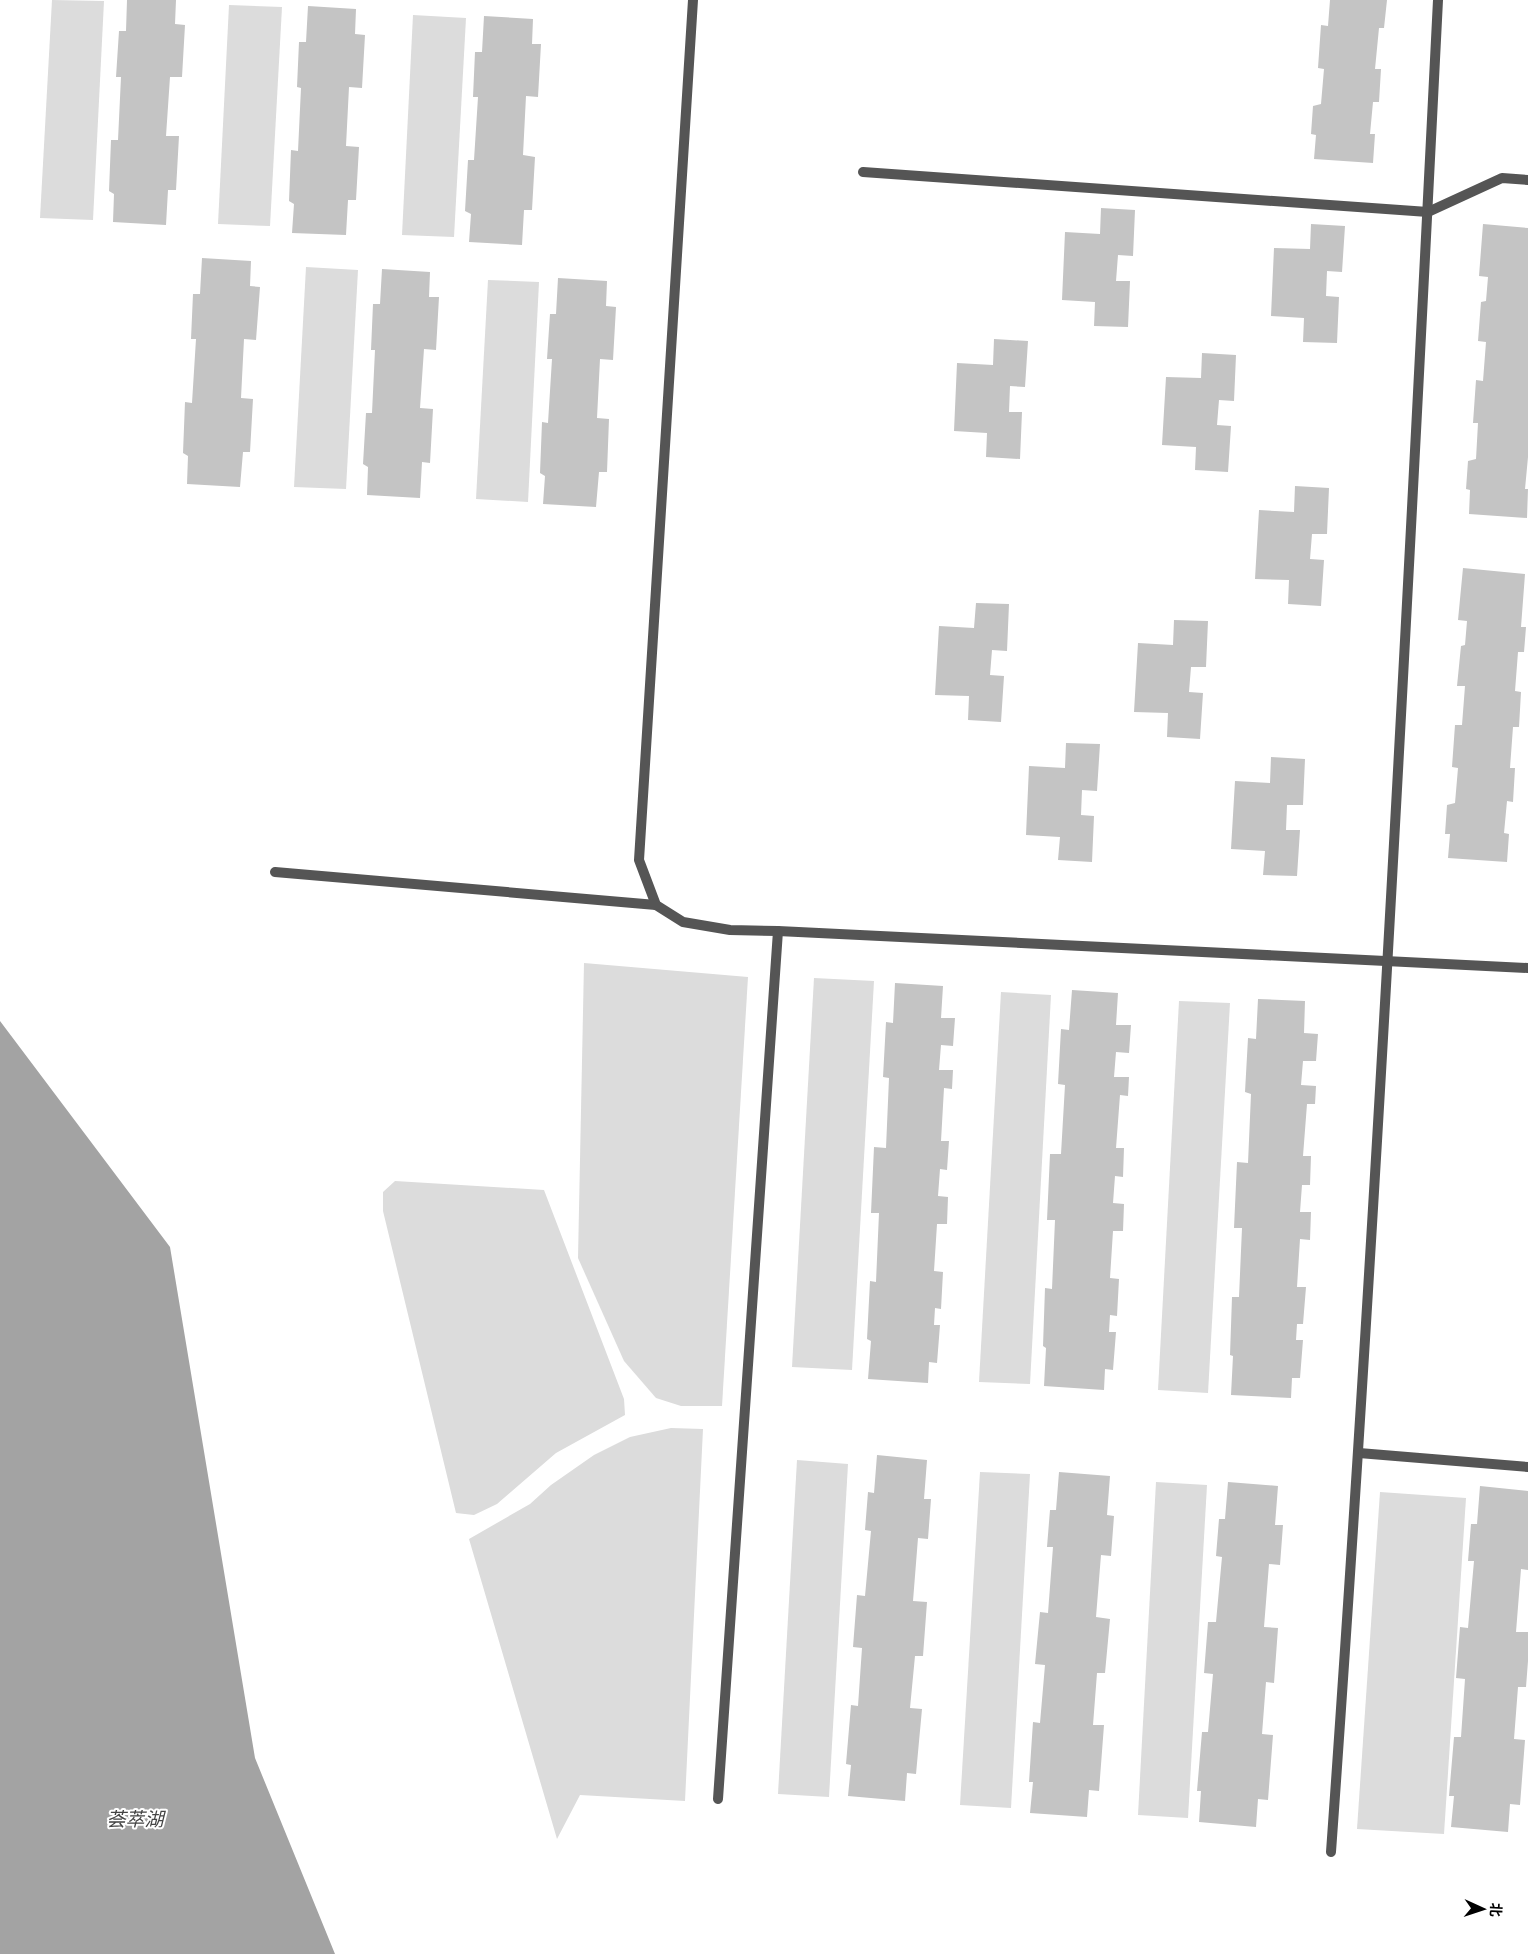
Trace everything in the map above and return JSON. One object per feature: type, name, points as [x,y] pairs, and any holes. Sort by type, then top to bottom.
[{"type":"lane","points":[[656,905],[639,860],[693,0]]},
{"type":"lane","points":[[1331,1852],[1359,1453],[1389,961],[1438,0]]},
{"type":"lane","points":[[863,172],[1428,212],[1502,178],[1528,180]]},
{"type":"lane","points":[[275,872],[656,905],[683,922],[730,930],[1528,968]]},
{"type":"lane","points":[[718,1799],[778,931]]},
{"type":"lane","points":[[1359,1453],[1528,1467]]},
{"type":"shaded area","points":[[52,0],[104,1],[93,220],[40,218]]},
{"type":"shaded area","points":[[229,5],[282,7],[270,226],[218,224]]},
{"type":"shaded area","points":[[413,15],[466,18],[454,237],[402,235]]},
{"type":"shaded area","points":[[306,267],[358,270],[346,489],[294,487]]},
{"type":"shaded area","points":[[488,280],[539,282],[528,502],[476,499]]},
{"type":"shaded area","points":[[584,963],[748,977],[722,1406],[681,1406],[656,1398],[624,1361],[578,1258]]},
{"type":"shaded area","points":[[814,978],[874,981],[852,1370],[792,1367]]},
{"type":"shaded area","points":[[1001,992],[1051,995],[1030,1384],[979,1382]]},
{"type":"shaded area","points":[[1179,1001],[1230,1003],[1208,1393],[1158,1390]]},
{"type":"shaded area","points":[[395,1181],[544,1190],[624,1399],[625,1415],[556,1453],[497,1504],[474,1515],[456,1513],[383,1211],[383,1192]]},
{"type":"shaded area","points":[[671,1428],[703,1429],[685,1801],[580,1795],[557,1839],[469,1539],[530,1504],[551,1485],[594,1455],[630,1437]]},
{"type":"shaded area","points":[[797,1460],[848,1464],[829,1797],[778,1794]]},
{"type":"shaded area","points":[[980,1472],[1030,1474],[1011,1808],[960,1805]]},
{"type":"shaded area","points":[[1156,1482],[1207,1485],[1188,1818],[1138,1815]]},
{"type":"shaded area","points":[[1380,1492],[1466,1498],[1444,1834],[1357,1829]]},
{"type":"water","name":"荟萃湖","points":[[0,1021],[170,1247],[255,1758],[335,1954],[0,1954]]},
{"type":"building","points":[[127,0],[176,0],[175,24],[185,25],[182,77],[170,77],[166,136],[179,136],[176,190],[168,190],[166,225],[113,222],[114,194],[109,191],[111,140],[118,140],[121,77],[116,77],[119,31],[126,31]]},
{"type":"building","points":[[1330,0],[1387,0],[1384,28],[1379,28],[1375,69],[1381,69],[1379,102],[1373,102],[1370,134],[1375,134],[1373,163],[1314,159],[1316,135],[1311,134],[1313,106],[1321,104],[1324,69],[1318,68],[1321,25],[1328,26]]},
{"type":"building","points":[[308,6],[356,9],[355,34],[365,35],[362,88],[349,87],[346,146],[359,147],[356,200],[348,200],[346,235],[292,233],[294,204],[289,201],[291,150],[298,151],[301,88],[297,87],[299,42],[306,42]]},
{"type":"building","points":[[484,16],[533,19],[532,44],[541,44],[538,97],[526,96],[523,155],[535,157],[532,210],[524,210],[522,245],[469,242],[471,214],[465,211],[468,160],[474,160],[478,97],[473,97],[475,52],[482,52]]},
{"type":"building","points":[[1101,208],[1135,210],[1133,256],[1118,255],[1116,281],[1130,281],[1128,327],[1094,326],[1095,302],[1062,300],[1065,232],[1100,234]]},
{"type":"building","points":[[1311,224],[1345,226],[1342,272],[1327,271],[1326,296],[1339,297],[1337,343],[1303,342],[1304,318],[1271,316],[1274,248],[1310,249]]},
{"type":"building","points":[[1483,224],[1528,228],[1528,457],[1525,489],[1528,489],[1527,518],[1469,514],[1470,490],[1466,489],[1468,461],[1476,459],[1478,423],[1473,423],[1476,380],[1483,381],[1486,342],[1478,341],[1481,302],[1486,301],[1488,277],[1479,276]]},
{"type":"building","points":[[202,258],[251,261],[250,286],[260,287],[256,340],[244,339],[241,398],[253,399],[250,452],[243,452],[240,487],[187,484],[188,456],[183,453],[185,402],[192,403],[196,339],[191,339],[193,294],[200,294]]},
{"type":"building","points":[[382,269],[430,272],[429,297],[439,297],[436,350],[424,349],[420,408],[433,409],[430,463],[422,462],[420,498],[367,495],[368,467],[363,464],[366,413],[372,413],[375,350],[371,350],[373,304],[380,304]]},
{"type":"building","points":[[558,278],[607,281],[606,306],[616,307],[613,360],[600,359],[597,418],[609,419],[607,472],[599,472],[596,507],[543,504],[545,476],[540,473],[542,422],[548,423],[552,359],[547,359],[550,314],[556,314]]},
{"type":"building","points":[[994,339],[1028,341],[1025,387],[1010,386],[1009,412],[1022,412],[1020,459],[986,457],[987,433],[954,431],[957,363],[993,365]]},
{"type":"building","points":[[1202,353],[1236,355],[1234,401],[1219,400],[1217,425],[1231,426],[1228,472],[1195,470],[1196,447],[1162,445],[1166,377],[1201,378]]},
{"type":"building","points":[[1295,486],[1329,488],[1327,534],[1312,534],[1310,559],[1324,560],[1321,606],[1288,604],[1289,580],[1255,579],[1259,510],[1294,512]]},
{"type":"building","points":[[1463,568],[1525,574],[1521,627],[1526,627],[1524,652],[1518,652],[1515,691],[1521,692],[1519,727],[1513,727],[1510,768],[1515,768],[1513,802],[1507,801],[1504,833],[1509,834],[1507,862],[1448,858],[1450,834],[1445,834],[1447,805],[1455,803],[1458,768],[1452,767],[1455,725],[1462,725],[1465,686],[1457,686],[1461,646],[1465,645],[1467,621],[1458,620]]},
{"type":"building","points":[[976,603],[1009,604],[1007,651],[992,650],[990,675],[1004,676],[1001,722],[968,720],[969,696],[935,695],[939,626],[974,628]]},
{"type":"building","points":[[1174,620],[1208,621],[1206,667],[1191,667],[1189,692],[1203,693],[1200,739],[1167,737],[1168,713],[1134,712],[1138,643],[1173,645]]},
{"type":"building","points":[[1066,743],[1100,744],[1097,791],[1082,790],[1081,815],[1094,816],[1092,862],[1058,860],[1060,837],[1026,835],[1029,766],[1065,768]]},
{"type":"building","points":[[1271,757],[1305,759],[1303,805],[1287,805],[1286,830],[1300,830],[1297,876],[1263,875],[1265,851],[1231,849],[1235,781],[1270,783]]},
{"type":"building","points":[[895,983],[943,986],[941,1018],[955,1018],[953,1046],[941,1045],[939,1070],[953,1070],[952,1089],[944,1088],[941,1141],[949,1141],[947,1170],[940,1169],[938,1196],[948,1197],[947,1224],[937,1224],[934,1271],[943,1272],[941,1309],[935,1308],[934,1325],[940,1325],[937,1363],[929,1362],[928,1383],[868,1379],[871,1341],[867,1339],[870,1281],[876,1282],[879,1213],[871,1213],[874,1147],[886,1148],[889,1078],[883,1077],[886,1022],[893,1023]]},
{"type":"building","points":[[1072,990],[1118,993],[1116,1025],[1131,1025],[1129,1053],[1116,1052],[1114,1077],[1129,1077],[1128,1096],[1120,1095],[1116,1148],[1124,1148],[1123,1177],[1115,1176],[1113,1203],[1124,1204],[1123,1231],[1113,1231],[1110,1278],[1119,1279],[1117,1316],[1110,1315],[1109,1332],[1116,1332],[1113,1370],[1105,1369],[1104,1390],[1044,1386],[1046,1348],[1043,1346],[1045,1288],[1052,1289],[1055,1220],[1047,1220],[1050,1154],[1061,1154],[1065,1085],[1058,1084],[1061,1029],[1069,1030]]},
{"type":"building","points":[[1258,999],[1305,1001],[1304,1033],[1318,1034],[1316,1061],[1303,1061],[1301,1085],[1316,1086],[1315,1104],[1307,1104],[1303,1156],[1311,1156],[1310,1185],[1302,1185],[1300,1212],[1311,1212],[1310,1240],[1300,1239],[1297,1287],[1306,1287],[1303,1324],[1297,1324],[1296,1340],[1303,1340],[1300,1378],[1292,1378],[1291,1398],[1231,1395],[1233,1356],[1230,1355],[1232,1297],[1239,1297],[1242,1228],[1234,1228],[1237,1162],[1248,1163],[1251,1094],[1245,1092],[1248,1038],[1256,1039]]},
{"type":"building","points":[[877,1455],[927,1460],[924,1499],[931,1499],[928,1539],[918,1538],[913,1601],[927,1602],[923,1656],[915,1656],[910,1708],[922,1709],[916,1774],[907,1773],[905,1801],[848,1796],[851,1765],[846,1764],[851,1705],[858,1706],[862,1648],[853,1647],[857,1595],[865,1596],[871,1531],[865,1530],[868,1492],[874,1493]]},
{"type":"building","points":[[1059,1472],[1110,1476],[1107,1515],[1114,1516],[1111,1556],[1101,1555],[1096,1617],[1110,1619],[1105,1673],[1097,1673],[1093,1725],[1104,1725],[1099,1791],[1089,1790],[1087,1817],[1030,1813],[1033,1782],[1029,1782],[1033,1722],[1040,1723],[1045,1665],[1035,1664],[1040,1612],[1048,1613],[1053,1547],[1047,1547],[1050,1510],[1056,1510]]},
{"type":"building","points":[[1228,1482],[1278,1486],[1275,1525],[1283,1525],[1280,1565],[1269,1564],[1264,1627],[1278,1628],[1274,1683],[1266,1682],[1262,1734],[1273,1735],[1268,1800],[1258,1799],[1256,1827],[1199,1822],[1201,1791],[1197,1791],[1202,1732],[1208,1732],[1213,1674],[1204,1673],[1208,1622],[1216,1622],[1222,1557],[1216,1556],[1219,1519],[1225,1519]]},
{"type":"building","points":[[1480,1486],[1528,1491],[1528,1570],[1521,1569],[1516,1632],[1528,1632],[1528,1661],[1526,1687],[1518,1687],[1514,1739],[1525,1740],[1520,1805],[1510,1804],[1508,1832],[1451,1827],[1454,1796],[1449,1796],[1454,1737],[1461,1737],[1465,1679],[1456,1678],[1460,1627],[1468,1628],[1474,1561],[1468,1561],[1471,1524],[1477,1524]]}]
